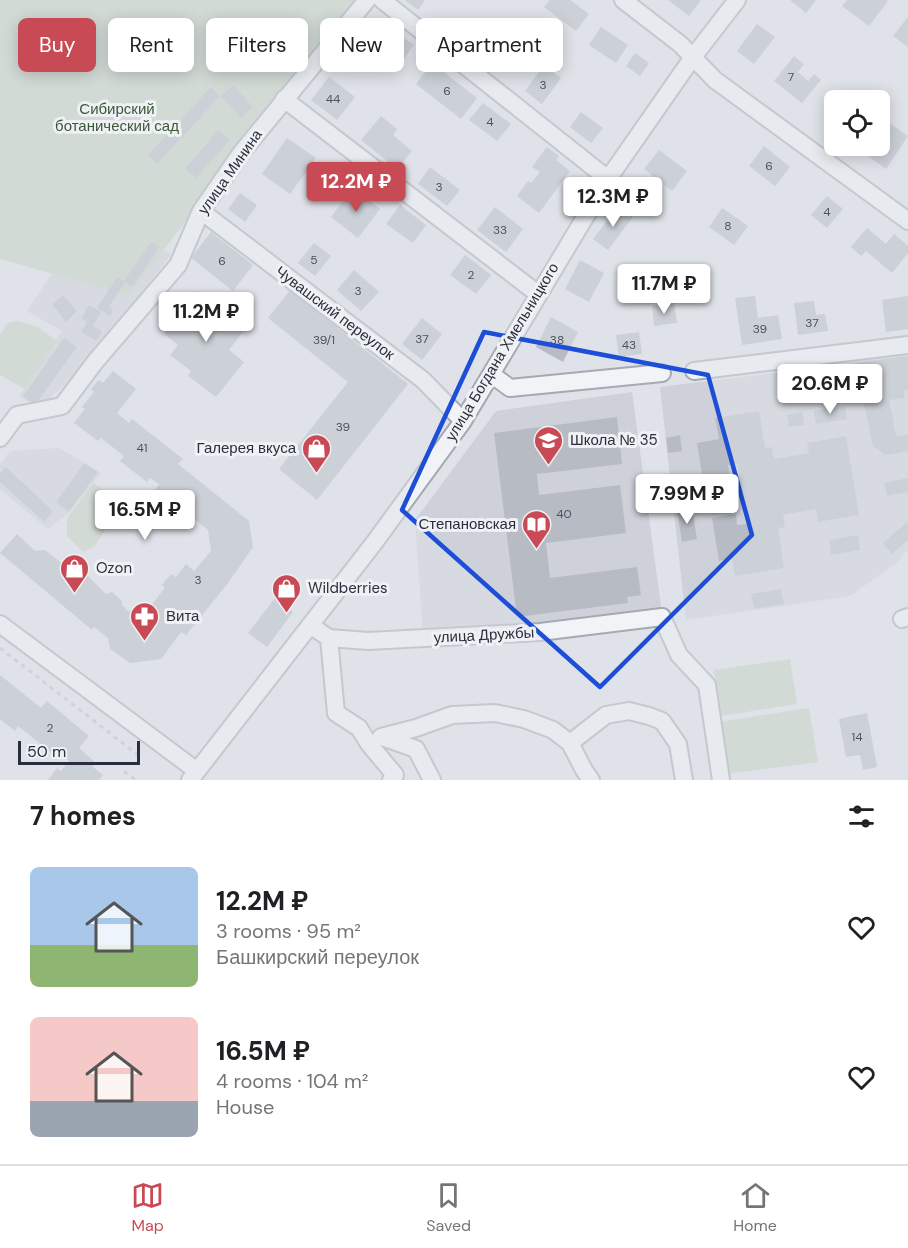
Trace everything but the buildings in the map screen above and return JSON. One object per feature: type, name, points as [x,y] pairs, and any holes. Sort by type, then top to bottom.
[{"type":"street","name":"улица Минина","points":[[0,438],[17,415],[62,405],[95,362],[178,265],[201,211],[241,153],[367,0]]},
{"type":"street","points":[[382,0],[608,179]]},
{"type":"street","points":[[623,0],[680,44],[715,80],[908,221]]},
{"type":"street","name":"улица Богдана Хмельницкого","points":[[193,775],[374,543],[463,421],[608,179],[693,57],[737,0]]},
{"type":"street","points":[[284,99],[538,294]]},
{"type":"street","name":"Чувашский переулок","points":[[201,211],[423,380],[463,421]]},
{"type":"street","points":[[694,371],[908,345]]},
{"type":"street","points":[[491,374],[510,388],[662,373]]},
{"type":"street","name":"улица Дружбы","points":[[329,638],[369,640],[540,632],[662,617],[679,655],[707,685],[721,780]]},
{"type":"street","points":[[0,624],[193,775]]},
{"type":"street","points":[[310,625],[329,638],[336,714],[359,728],[416,749],[432,780]]},
{"type":"street","points":[[570,743],[606,715],[630,711],[649,716],[662,721],[678,744],[684,780]]},
{"type":"street","points":[[381,736],[416,728],[452,715],[495,713],[524,719],[553,730],[570,743],[591,780]]},
{"type":"street","points":[[359,728],[395,775],[391,780]]},
{"type":"path","points":[[0,648],[138,755]]},
{"type":"path","points":[[124,771],[136,780]]},
{"type":"highlighted area","points":[[484,332],[708,375],[752,535],[600,687],[402,510]]},
{"type":"shaded area","points":[[149,238],[171,255],[82,369],[39,408],[19,396],[62,331],[27,311],[54,270]]},
{"type":"shaded area","points":[[908,349],[908,549],[898,562],[850,596],[686,620],[660,387],[854,363],[854,356]]},
{"type":"shaded area","name":"Школа № 35","points":[[632,392],[662,613],[540,627],[423,634],[415,520],[496,411]]},
{"type":"shaded area","points":[[59,448],[101,473],[68,513],[48,529],[0,489],[0,464],[10,451]]},
{"type":"green space","name":"Сибирский ботанический сад","points":[[0,0],[360,0],[346,18],[320,18],[320,51],[308,66],[308,18],[206,18],[206,72],[303,72],[128,295],[0,259]]},
{"type":"green space","points":[[18,321],[38,327],[57,341],[25,389],[0,375],[0,335],[7,323]]},
{"type":"green space","points":[[93,483],[101,488],[114,515],[95,546],[83,552],[67,536],[67,518]]},
{"type":"green space","points":[[790,659],[797,704],[721,716],[714,670]]},
{"type":"green space","points":[[809,708],[818,762],[727,774],[719,722]]},
{"type":"place","name":"Школа № 35","points":[[549,466]]},
{"type":"place","name":"Галерея вкуса","points":[[317,474]]},
{"type":"place","name":"Степановская","points":[[537,550]]},
{"type":"place","name":"Ozon","points":[[75,594]]},
{"type":"place","name":"Wildberries","points":[[287,614]]},
{"type":"place","name":"Вита","points":[[145,642]]}]
